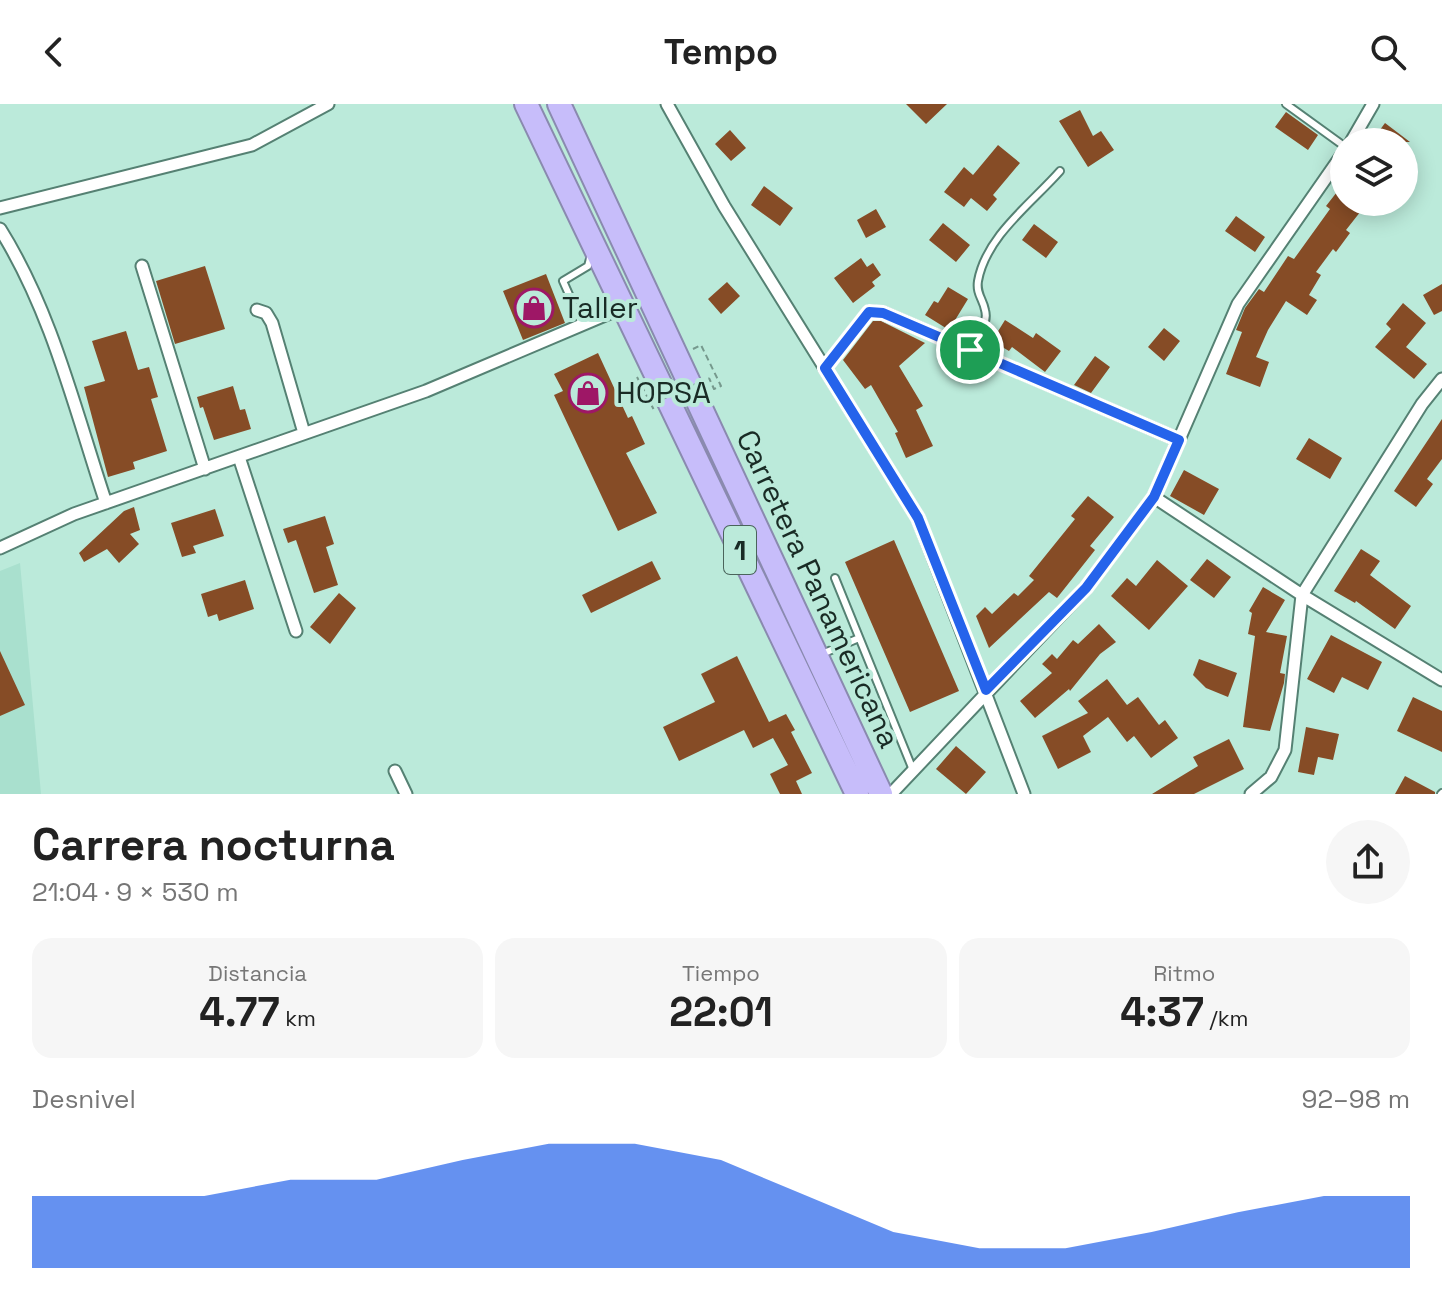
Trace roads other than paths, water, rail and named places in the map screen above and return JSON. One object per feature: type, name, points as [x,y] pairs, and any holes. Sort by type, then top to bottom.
[{"type":"highway","name":"Carretera Panamericana","points":[[526,104],[857,794]]},
{"type":"highway","name":"Carretera Panamericana","points":[[559,104],[876,789]]},
{"type":"highway","points":[[624,307],[634,295],[635,272]]},
{"type":"street","points":[[0,208],[252,145],[328,104]]},
{"type":"street","points":[[667,104],[724,206],[918,518],[1024,794]]},
{"type":"street","points":[[1359,128],[1373,104]]},
{"type":"street","points":[[891,794],[986,690],[1086,588],[1154,497],[1238,304],[1330,172]]},
{"type":"street","points":[[0,229],[35,294],[52,337],[106,503]]},
{"type":"street","points":[[142,266],[205,469]]},
{"type":"street","points":[[0,548],[74,514],[426,391],[624,307]]},
{"type":"street","points":[[257,310],[266,313],[272,323],[304,433]]},
{"type":"street","points":[[825,368],[869,312],[883,313],[1179,440]]},
{"type":"street","points":[[1251,794],[1271,777],[1285,750],[1302,595],[1422,404],[1442,379]]},
{"type":"street","points":[[239,457],[296,631]]},
{"type":"street","points":[[1154,497],[1302,595],[1442,680]]},
{"type":"street","points":[[395,771],[406,794]]},
{"type":"lane","points":[[1286,104],[1330,136]]},
{"type":"lane","points":[[970,350],[982,331],[986,312],[977,294],[978,279],[987,257],[1002,232],[1060,171]]},
{"type":"lane","points":[[583,326],[563,281],[588,266],[594,244]]},
{"type":"lane","points":[[835,578],[913,770]]},
{"type":"lane","points":[[816,657],[859,638]]},
{"type":"place","name":"Taller","points":[[534,308]]},
{"type":"place","name":"HOPSA","points":[[588,393]]}]
